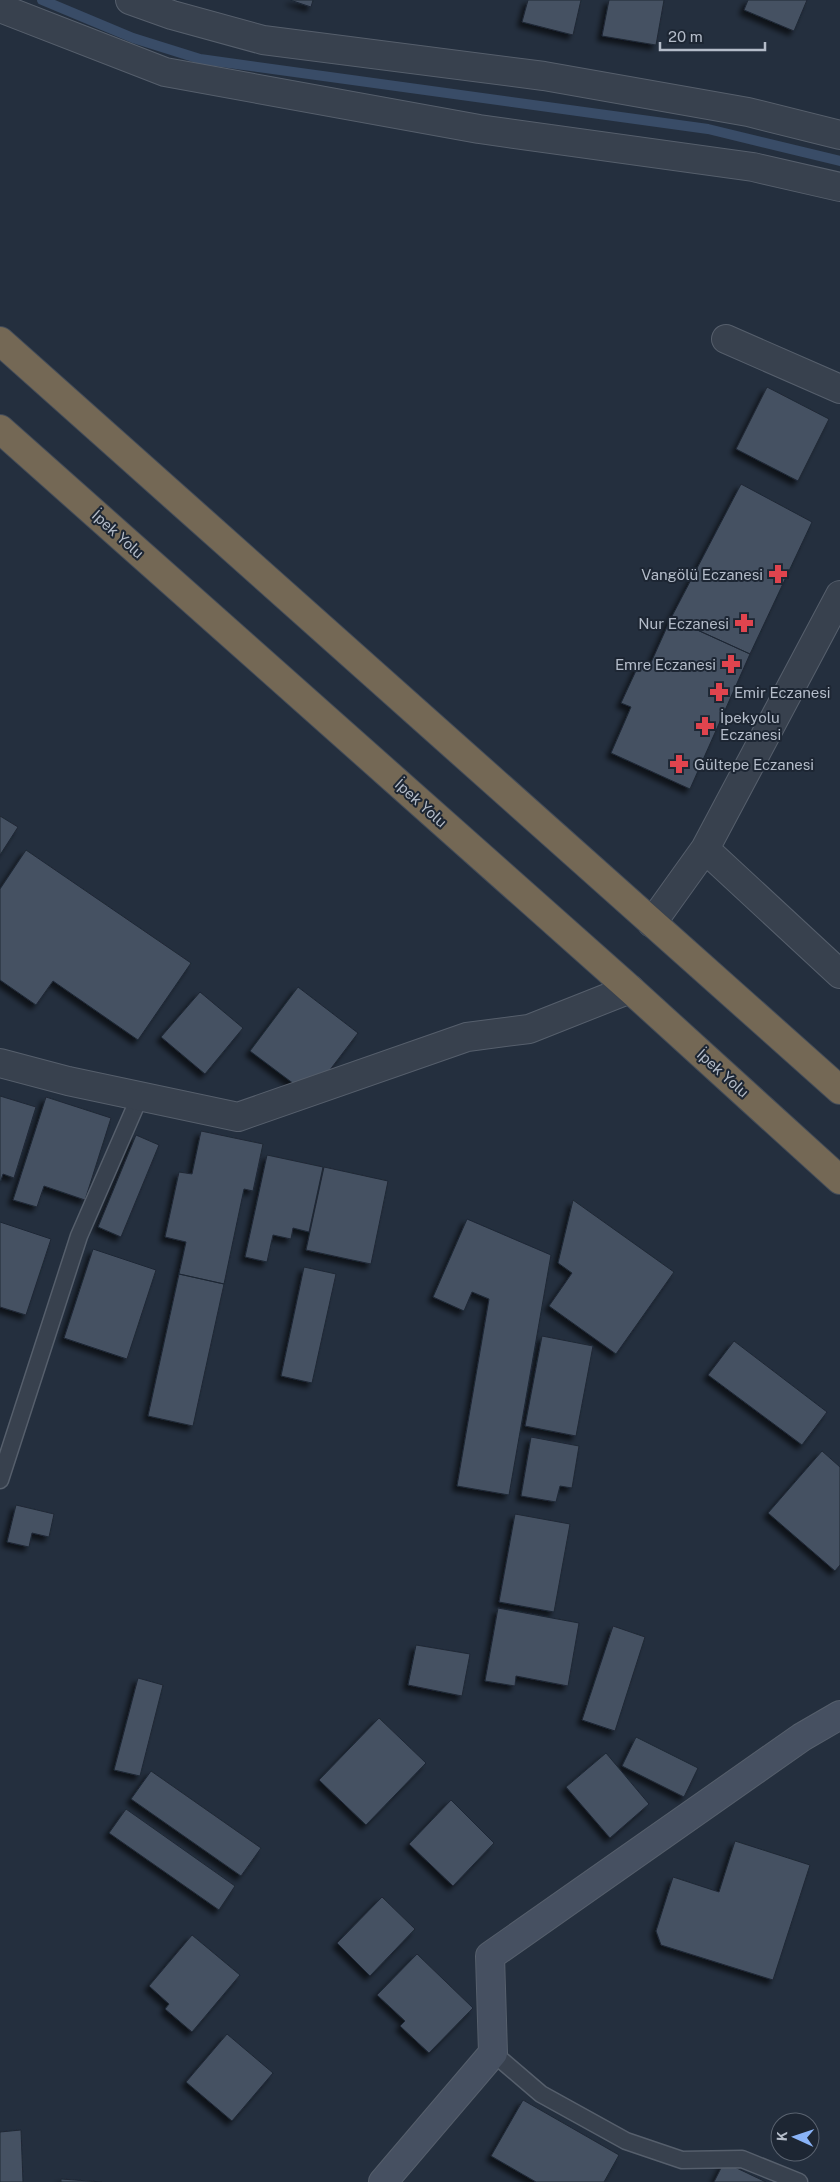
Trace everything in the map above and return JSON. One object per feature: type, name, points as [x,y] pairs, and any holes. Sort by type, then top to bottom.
[{"type":"highway","points":[[0,341],[840,1090]]},
{"type":"highway","name":"İpek Yolu","points":[[0,429],[630,989],[840,1180]]},
{"type":"street","points":[[130,0],[172,16],[263,40],[544,76],[748,112],[840,135]]},
{"type":"street","points":[[0,8],[165,72],[479,129],[753,167],[840,186]]},
{"type":"street","points":[[726,339],[840,389]]},
{"type":"street","points":[[652,923],[705,849],[840,595]]},
{"type":"street","points":[[705,849],[840,974]]},
{"type":"street","points":[[0,1064],[238,1117],[467,1037],[529,1029],[630,989]]},
{"type":"street","points":[[383,2182],[492,2053],[490,1956],[802,1737],[840,1715]]},
{"type":"lane","points":[[0,1480],[78,1236],[140,1096]]},
{"type":"lane","points":[[492,2053],[541,2094],[626,2142],[682,2160],[742,2159],[799,2182]]},
{"type":"building","points":[[290,0],[313,0],[311,7]]},
{"type":"building","points":[[528,0],[581,0],[573,35],[522,22]]},
{"type":"building","points":[[609,0],[664,0],[656,45],[602,36]]},
{"type":"building","points":[[748,0],[807,0],[794,31],[744,10]]},
{"type":"building","points":[[767,387],[829,419],[798,481],[736,449]]},
{"type":"building","points":[[741,484],[812,522],[750,654],[671,618]]},
{"type":"building","points":[[671,618],[750,654],[690,789],[611,753],[631,707],[621,703],[640,662],[649,667]]},
{"type":"building","points":[[0,816],[18,827],[0,855]]},
{"type":"building","points":[[26,850],[191,963],[138,1040],[53,981],[36,1005],[0,980],[0,889]]},
{"type":"building","points":[[298,987],[358,1033],[310,1096],[250,1051]]},
{"type":"building","points":[[200,992],[243,1028],[205,1074],[161,1037]]},
{"type":"building","points":[[0,1096],[36,1107],[14,1178],[3,1174],[0,1183]]},
{"type":"building","points":[[46,1097],[111,1118],[85,1200],[44,1186],[37,1207],[13,1200]]},
{"type":"building","points":[[201,1131],[263,1144],[253,1191],[244,1189],[224,1284],[179,1274],[186,1242],[165,1237],[179,1172],[192,1174]]},
{"type":"building","points":[[136,1135],[159,1145],[121,1237],[98,1227]]},
{"type":"building","points":[[267,1155],[323,1167],[309,1232],[293,1228],[291,1239],[273,1235],[267,1262],[245,1257]]},
{"type":"building","points":[[324,1167],[388,1181],[371,1264],[306,1250]]},
{"type":"building","points":[[573,1200],[674,1272],[616,1354],[549,1306],[572,1273],[558,1263]]},
{"type":"building","points":[[467,1219],[551,1255],[509,1495],[457,1486],[489,1299],[472,1292],[464,1311],[433,1297]]},
{"type":"building","points":[[0,1222],[51,1239],[26,1315],[0,1307]]},
{"type":"building","points":[[93,1249],[156,1270],[127,1359],[64,1338]]},
{"type":"building","points":[[304,1267],[336,1274],[312,1383],[281,1376]]},
{"type":"building","points":[[179,1274],[224,1284],[193,1426],[148,1416]]},
{"type":"building","points":[[542,1336],[593,1346],[576,1436],[525,1426]]},
{"type":"building","points":[[734,1341],[827,1412],[802,1445],[708,1375]]},
{"type":"building","points":[[531,1437],[579,1446],[572,1488],[560,1486],[556,1502],[521,1496]]},
{"type":"building","points":[[822,1451],[840,1467],[840,1565],[835,1571],[768,1513]]},
{"type":"building","points":[[16,1505],[54,1514],[49,1537],[32,1533],[29,1547],[7,1542]]},
{"type":"building","points":[[515,1514],[570,1524],[554,1612],[499,1602]]},
{"type":"building","points":[[498,1608],[579,1623],[568,1686],[516,1676],[515,1686],[485,1681]]},
{"type":"building","points":[[613,1626],[645,1637],[615,1731],[582,1720]]},
{"type":"building","points":[[416,1645],[470,1654],[462,1696],[408,1685]]},
{"type":"building","points":[[138,1678],[163,1685],[140,1776],[114,1770]]},
{"type":"building","points":[[379,1718],[426,1763],[366,1825],[319,1780]]},
{"type":"building","points":[[636,1737],[698,1768],[684,1797],[622,1766]]},
{"type":"building","points":[[606,1753],[649,1804],[610,1838],[566,1787]]},
{"type":"building","points":[[151,1771],[261,1848],[241,1876],[131,1799]]},
{"type":"building","points":[[451,1800],[494,1843],[453,1886],[409,1844]]},
{"type":"building","points":[[126,1809],[235,1886],[219,1910],[109,1833]]},
{"type":"building","points":[[735,1841],[810,1865],[773,1980],[661,1945],[656,1931],[673,1877],[719,1892]]},
{"type":"building","points":[[382,1897],[415,1929],[370,1976],[337,1943]]},
{"type":"building","points":[[192,1935],[240,1975],[192,2032],[165,2009],[169,2004],[149,1986]]},
{"type":"building","points":[[417,1954],[473,2008],[429,2053],[400,2026],[405,2021],[377,1995]]},
{"type":"building","points":[[227,2034],[273,2073],[232,2121],[186,2082]]},
{"type":"building","points":[[523,2100],[619,2155],[604,2182],[536,2182],[491,2156]]},
{"type":"building","points":[[21,2130],[23,2182],[0,2182],[0,2132]]},
{"type":"building","points":[[724,2162],[766,2182],[714,2182]]},
{"type":"building","points":[[61,2179],[102,2182],[61,2182]]},
{"type":"waterway","points":[[42,0],[133,38],[200,59],[708,129],[840,161]]},
{"type":"place","name":"Vangölü Eczanesi","points":[[778,574]]},
{"type":"place","name":"Nur Eczanesi","points":[[744,623]]},
{"type":"place","name":"Emre Eczanesi","points":[[731,664]]},
{"type":"place","name":"Emir Eczanesi","points":[[719,692]]},
{"type":"place","name":"İpekyolu Eczanesi","points":[[705,726]]},
{"type":"place","name":"Gültepe Eczanesi","points":[[679,764]]}]
